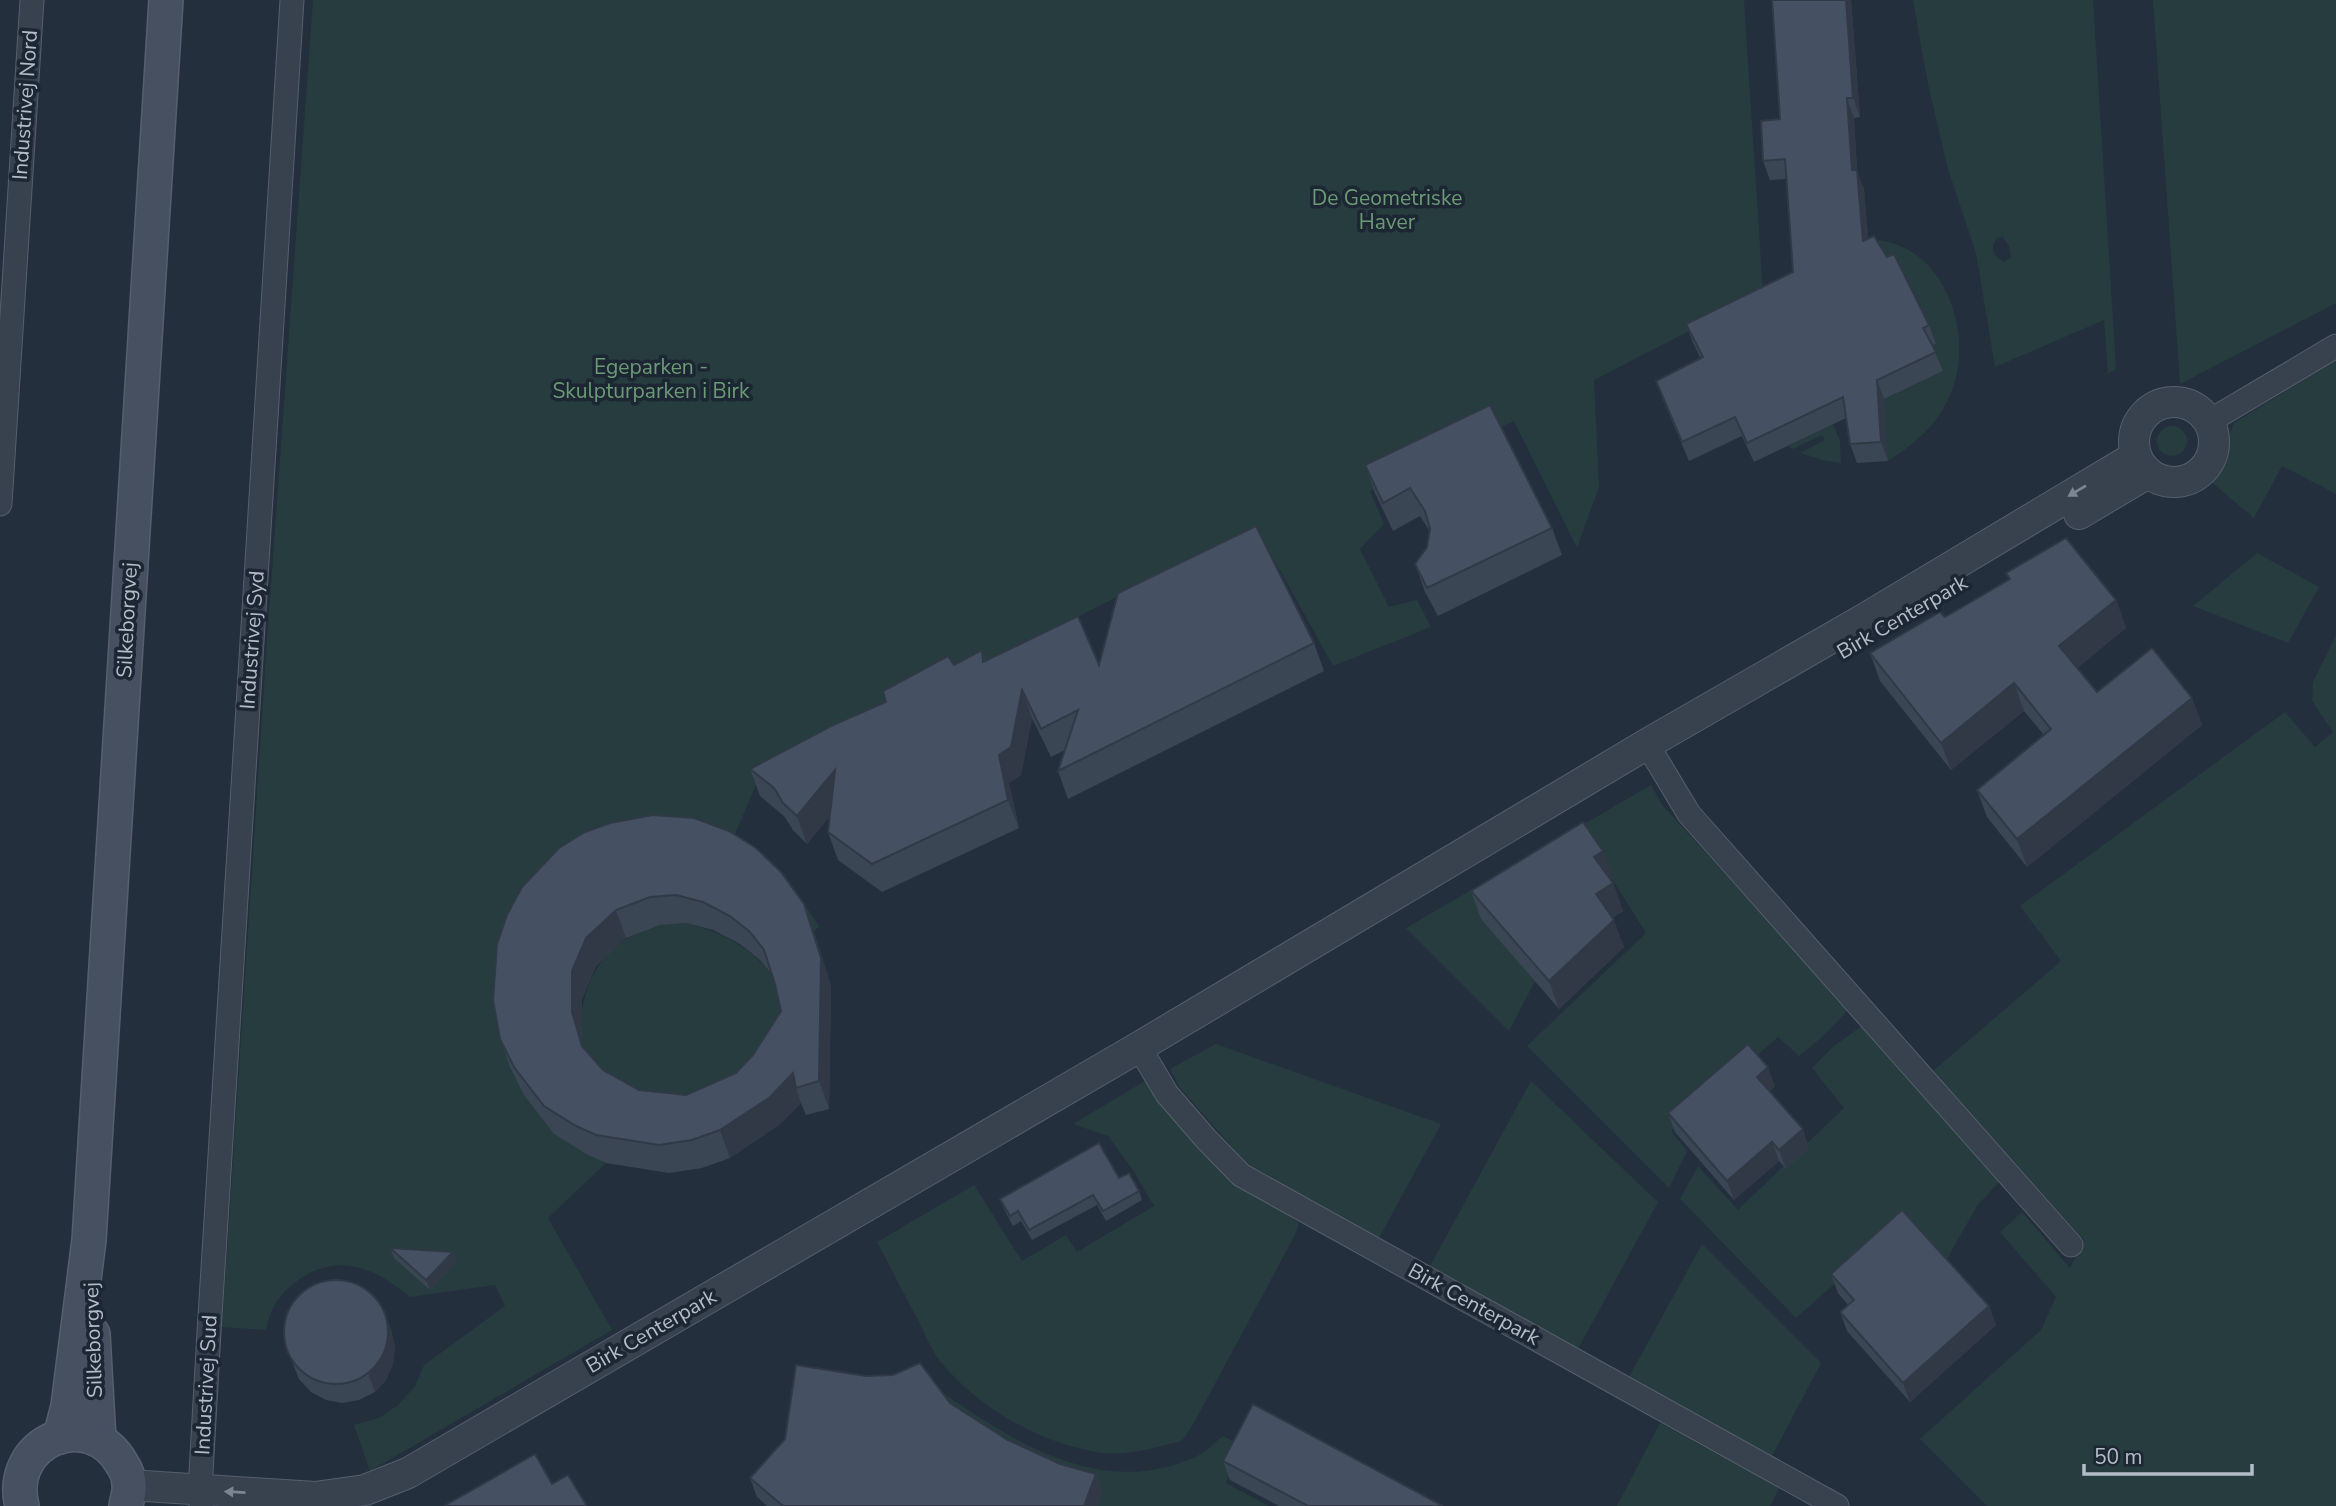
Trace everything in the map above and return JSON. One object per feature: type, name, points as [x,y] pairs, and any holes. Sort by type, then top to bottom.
[{"type":"main road","name":"Silkeborgvej","points":[[60,1437],[68,1406],[89,1240],[166,0]]},
{"type":"main road","name":"Silkeborgvej","points":[[89,1240],[99,1440]]},
{"type":"main road","points":[[14,1493],[29,1458],[41,1446],[60,1437],[83,1435],[99,1440],[117,1454],[127,1471],[128,1495]]},
{"type":"street","name":"Industrivej Nord","points":[[0,504],[32,0]]},
{"type":"street","name":"Industrivej Syd","points":[[212,1280],[292,0]]},
{"type":"street","points":[[2208,422],[2336,346]]},
{"type":"street","points":[[2170,402],[2185,404],[2198,411],[2208,422],[2214,439],[2211,456],[2201,471],[2186,480],[2173,482],[2160,480],[2142,464],[2134,441],[2136,427],[2144,415],[2156,407],[2170,402]]},
{"type":"street","name":"Birk Centerpark","points":[[375,1506],[412,1492],[854,1223],[2142,464]]},
{"type":"street","points":[[1652,753],[1689,814],[2071,1245]]},
{"type":"street","name":"Birk Centerpark","points":[[1143,1054],[1167,1094],[1241,1175],[1837,1506]]},
{"type":"street","name":"Birk Centerpark","points":[[128,1495],[200,1498],[315,1497],[365,1490],[408,1473],[854,1223]]},
{"type":"street","name":"Industrivej Sud","points":[[200,1498],[212,1280]]},
{"type":"green space","points":[[313,0],[1744,0],[1763,293],[1594,380],[1599,487],[1577,548],[1514,421],[1370,491],[1384,524],[1360,549],[1389,607],[1417,600],[1431,627],[1333,666],[1256,527],[759,777],[731,844],[784,874],[819,926],[814,932],[595,860],[554,1134],[606,1163],[548,1218],[612,1330],[370,1471],[354,1425],[379,1418],[398,1405],[415,1386],[424,1365],[505,1306],[495,1285],[410,1297],[370,1271],[342,1265],[327,1267],[312,1272],[285,1291],[272,1311],[266,1330],[222,1327]]},
{"type":"green space","points":[[1913,0],[2093,0],[2116,369],[2108,374],[2104,320],[1995,367],[1976,253],[1948,169],[1928,84]],"holes":[[[2003,237],[2009,246],[2011,258],[2003,262],[1994,254],[1993,245],[1997,238]]]},
{"type":"green space","points":[[2153,0],[2336,0],[2336,303],[2180,384]]},
{"type":"green space","points":[[1868,240],[1894,244],[1916,255],[1934,272],[1947,294],[1956,319],[1959,345],[1957,371],[1950,395],[1939,416],[1924,433],[1888,461],[1884,399],[1943,371]]},
{"type":"green space","points":[[2336,360],[2336,494],[2282,466],[2254,518],[2210,481],[2234,423]]},
{"type":"green space","points":[[1833,424],[1840,441],[1841,463],[1800,453],[1825,440],[1822,435],[1793,449],[1788,446]]},
{"type":"green space","points":[[2172,426],[2182,431],[2187,441],[2182,451],[2172,456],[2162,451],[2157,441],[2162,431]]},
{"type":"green space","points":[[2257,553],[2319,587],[2288,643],[2193,606]]},
{"type":"green space","points":[[2336,635],[2336,1506],[1987,1506],[1920,1439],[2041,1330],[2056,1297],[2000,1232],[2022,1212],[2070,1268],[2084,1240],[1933,1071],[2061,961],[2020,906],[2285,712],[2315,747],[2333,732],[2312,701],[2313,682]]},
{"type":"green space","points":[[1651,785],[1662,805],[1849,1009],[1799,1056],[1778,1037],[1671,1131],[1687,1151],[1669,1188],[1527,1046],[1646,933],[1594,850],[1535,981],[1509,1031],[1406,928]]},
{"type":"green space","points":[[686,923],[720,935],[750,952],[773,977],[785,1011],[778,1059],[696,1123],[592,1074],[582,1038],[584,999],[590,982],[610,952],[641,931],[663,924]]},
{"type":"green space","points":[[1862,1026],[1999,1182],[1977,1206],[1947,1259],[1908,1219],[1796,1318],[1680,1199],[1698,1166],[1738,1210],[1844,1108],[1812,1068],[1834,1046]]},
{"type":"green space","points":[[1216,1044],[1441,1124],[1379,1238],[1247,1164],[1180,1088],[1170,1069]]},
{"type":"green space","points":[[1145,1081],[1191,1140],[1226,1174],[1299,1223],[1295,1235],[1182,1441],[1113,1454],[1080,1449],[1035,1433],[1013,1422],[973,1394],[933,1351],[877,1242],[974,1185],[1022,1261],[1066,1235],[1077,1252],[1154,1206],[1133,1170],[1108,1136],[1073,1124]]},
{"type":"green space","points":[[1531,1081],[1658,1202],[1578,1349],[1430,1266]]},
{"type":"green space","points":[[1702,1244],[1821,1363],[1771,1458],[1629,1377]]},
{"type":"green space","points":[[927,1382],[1019,1441],[1086,1467],[1121,1472],[1157,1469],[1197,1456],[1223,1436],[1243,1446],[1226,1483],[1269,1506],[1098,1506],[1103,1493],[957,1422]]},
{"type":"green space","points":[[1660,1423],[1779,1488],[1770,1506],[1617,1506]]},
{"type":"building","points":[[1772,0],[1846,0],[1853,98],[1847,98],[1852,170],[1857,170],[1863,241],[1874,236],[1887,257],[1894,254],[1929,325],[1923,328],[1936,352],[1877,380],[1881,442],[1850,444],[1843,397],[1747,443],[1735,417],[1682,442],[1656,381],[1703,357],[1686,324],[1793,272],[1785,159],[1763,161],[1761,121],[1780,119]]},
{"type":"building","points":[[1490,405],[1552,528],[1427,588],[1415,564],[1427,547],[1430,529],[1425,511],[1410,488],[1383,503],[1365,465]]},
{"type":"building","points":[[1256,526],[1314,643],[1058,771],[1078,710],[1041,729],[1022,690],[1011,747],[999,755],[1008,800],[872,864],[828,832],[835,770],[797,816],[783,803],[774,788],[750,769],[833,725],[886,702],[883,691],[948,656],[954,665],[982,650],[983,662],[1078,616],[1099,665],[1118,593]]},
{"type":"building","points":[[2066,538],[2116,600],[2059,646],[2097,692],[2152,648],[2192,698],[2017,839],[1977,790],[2051,729],[2014,683],[1941,743],[1870,653],[1940,612],[1945,617],[2010,579],[2006,573]]},
{"type":"building","points":[[653,815],[694,818],[729,831],[756,848],[781,872],[804,904],[821,958],[819,1081],[796,1088],[793,1073],[769,1098],[720,1130],[692,1140],[659,1145],[596,1135],[544,1106],[514,1067],[500,1039],[493,1000],[497,944],[507,915],[522,887],[559,848],[585,832],[610,823]],"holes":[[[676,895],[703,902],[730,916],[750,932],[764,950],[781,1011],[753,1055],[736,1073],[686,1095],[639,1090],[603,1070],[582,1046],[572,1012],[572,971],[586,938],[616,910],[650,897]]]},
{"type":"building","points":[[1583,822],[1603,851],[1594,857],[1613,883],[1596,894],[1614,920],[1549,981],[1471,891]]},
{"type":"building","points":[[1748,1044],[1768,1067],[1757,1077],[1803,1129],[1779,1150],[1772,1142],[1727,1181],[1668,1113]]},
{"type":"building","points":[[1099,1143],[1119,1178],[1129,1173],[1139,1191],[1103,1211],[1093,1195],[1029,1230],[1018,1211],[1010,1216],[1000,1199]]},
{"type":"building","points":[[1902,1210],[1989,1306],[1903,1383],[1840,1312],[1854,1300],[1831,1274]]},
{"type":"building","points":[[390,1248],[453,1252],[426,1280]]},
{"type":"building","points":[[336,1280],[356,1284],[373,1295],[384,1312],[388,1332],[384,1352],[373,1369],[356,1380],[336,1384],[316,1380],[299,1369],[288,1352],[284,1332],[288,1312],[299,1295],[316,1284]]},
{"type":"building","points":[[920,1363],[950,1403],[1008,1440],[1060,1464],[1096,1474],[1084,1506],[783,1506],[750,1478],[785,1439],[796,1365],[866,1376],[893,1375]]},
{"type":"building","points":[[1253,1404],[1443,1506],[1308,1506],[1223,1461]]},
{"type":"building","points":[[535,1454],[552,1484],[568,1475],[587,1506],[444,1506]]},
{"type":"park label","name":"De Geometriske Haver","points":[[1387,210]]},
{"type":"park label","name":"Egeparken - Skulpturparken i Birk","points":[[651,379]]}]
